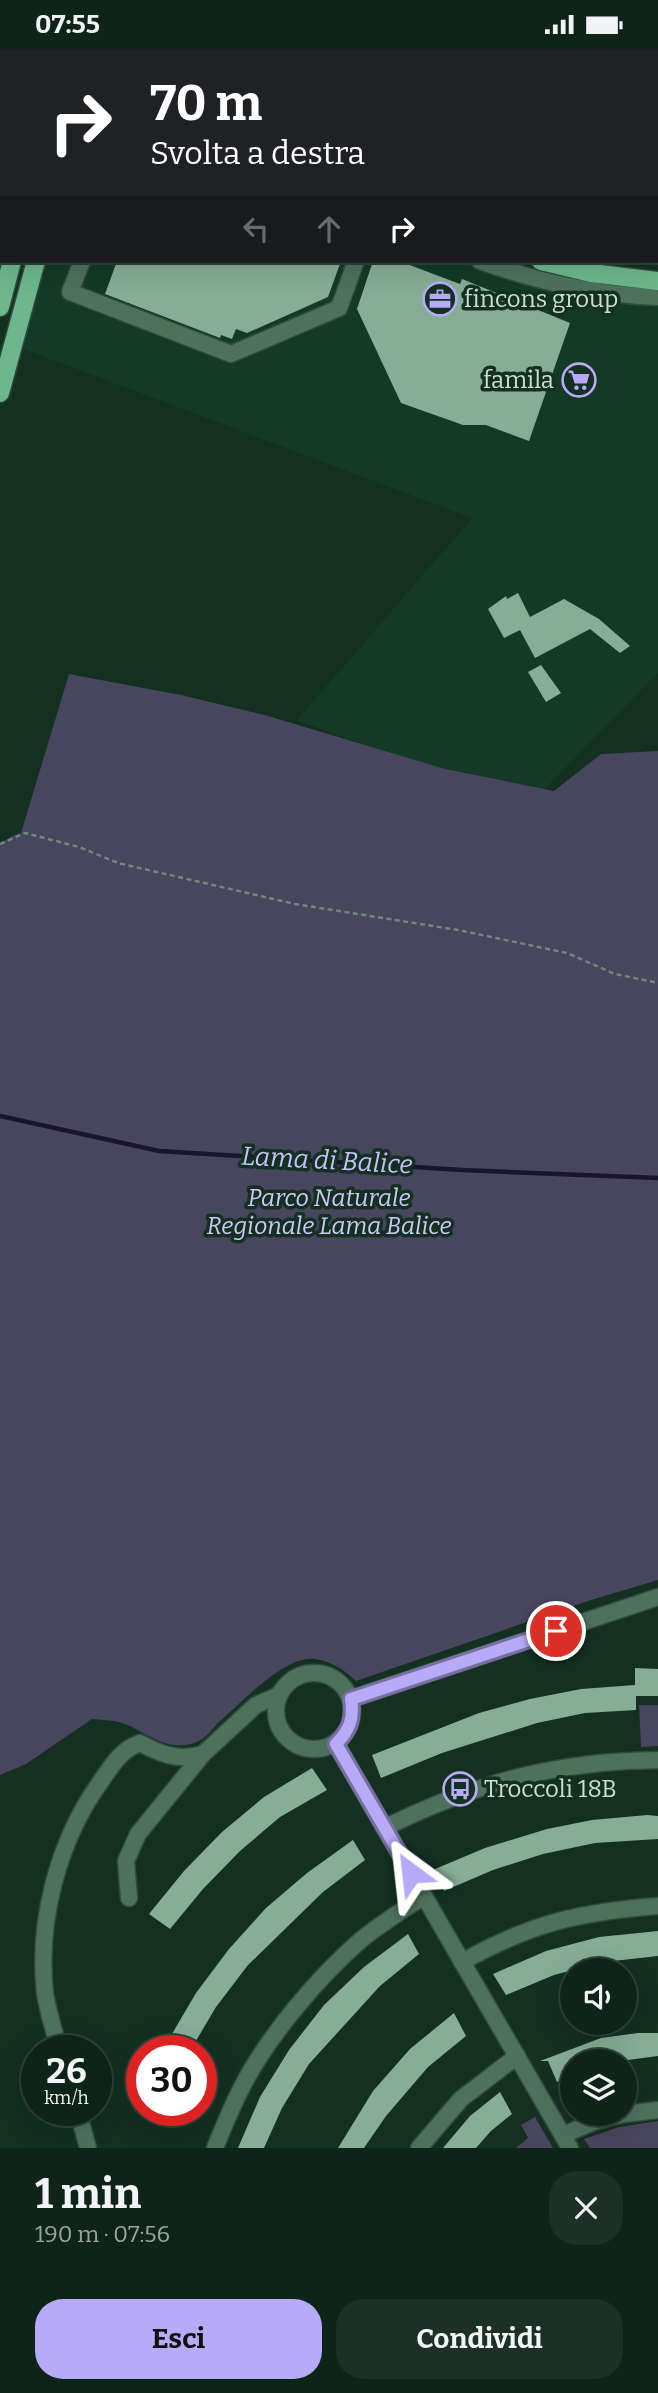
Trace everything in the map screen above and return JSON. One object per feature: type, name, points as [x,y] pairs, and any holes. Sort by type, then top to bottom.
[{"type":"main road","points":[[0,307],[11,263]]},
{"type":"main road","points":[[0,393],[35,263]]},
{"type":"main road","points":[[549,263],[591,273],[658,281]]},
{"type":"street","points":[[81,263],[70,292],[231,354],[339,307],[355,263]]},
{"type":"street","points":[[487,263],[580,290],[658,297]]},
{"type":"street","points":[[351,1699],[658,1597]]},
{"type":"street","points":[[309,1673],[334,1678],[344,1687],[351,1699],[352,1721],[336,1744],[319,1750],[307,1749],[286,1739],[279,1729],[276,1706],[279,1695],[286,1684],[297,1677],[309,1673]]},
{"type":"street","points":[[129,1898],[126,1861],[138,1834],[203,1754],[256,1705],[279,1695]]},
{"type":"street","points":[[55,2035],[45,1994],[44,1930],[57,1872],[82,1809],[127,1748],[140,1744],[163,1756],[188,1759],[203,1754]]},
{"type":"street","points":[[336,1744],[567,2142],[589,2126]]},
{"type":"street","points":[[384,1828],[449,1798],[533,1772],[594,1762],[658,1760]]},
{"type":"street","points":[[215,2148],[242,2087],[312,1988],[364,1937],[424,1896]]},
{"type":"street","points":[[463,1962],[526,1930],[573,1916],[658,1906]]},
{"type":"street","points":[[419,2148],[461,2099],[517,2056]]},
{"type":"street","points":[[637,2112],[658,2110]]},
{"type":"street","points":[[82,2126],[88,2148]]},
{"type":"path","points":[[0,844],[25,833],[79,847],[118,863],[295,904],[457,930],[567,953],[615,974],[658,983]]},
{"type":"shaded area","points":[[45,263],[513,263],[557,276],[614,287],[658,290],[658,673],[529,805],[297,720],[472,518],[23,349]]},
{"type":"green space","name":"Parco Naturale Regionale Lama Balice","points":[[69,674],[181,695],[268,716],[445,769],[554,791],[601,754],[658,751],[658,1580],[591,1600],[356,1681],[331,1664],[314,1659],[302,1660],[276,1673],[204,1738],[194,1743],[163,1743],[128,1725],[92,1719],[26,1764],[0,1775],[0,844],[21,833]]},
{"type":"green space","points":[[639,1705],[658,1705],[658,1746],[641,1747]]},
{"type":"green space","points":[[535,2117],[553,2148],[516,2148],[528,2138],[521,2125]]},
{"type":"green space","points":[[658,2121],[658,2148],[590,2148],[584,2139],[619,2127]]},
{"type":"building","points":[[116,263],[340,263],[328,297],[247,333],[236,329],[232,339],[221,335],[220,338],[105,294]]},
{"type":"building","points":[[372,263],[404,263],[460,284],[462,279],[570,323],[529,441],[486,425],[463,425],[401,403],[357,309]]},
{"type":"building","points":[[518,593],[530,617],[564,599],[599,619],[630,646],[620,653],[590,629],[535,658],[520,630],[504,638],[488,609],[506,596],[507,599]]},
{"type":"building","points":[[541,665],[561,693],[546,702],[528,672]]},
{"type":"building","points":[[635,1668],[658,1669],[658,1696],[636,1696],[636,1710],[585,1713],[537,1723],[442,1753],[381,1778],[372,1755],[479,1713],[530,1699],[581,1689],[635,1685]]},
{"type":"building","points":[[312,1768],[327,1790],[280,1817],[240,1851],[203,1889],[170,1929],[149,1914],[184,1871],[222,1832],[264,1797]]},
{"type":"building","points":[[658,1816],[658,1839],[595,1843],[543,1854],[493,1870],[444,1891],[435,1869],[485,1848],[547,1829],[592,1820]]},
{"type":"building","points":[[353,1840],[365,1860],[323,1892],[248,1965],[216,2007],[199,2035],[171,2035],[196,1993],[229,1949],[266,1908],[307,1873]]},
{"type":"building","points":[[658,1931],[658,1956],[560,1958],[560,1973],[506,1995],[493,1974],[546,1951],[599,1937]]},
{"type":"building","points":[[408,1934],[419,1954],[380,1986],[309,2064],[282,2108],[264,2148],[238,2148],[260,2097],[289,2050],[324,2005],[364,1967]]},
{"type":"building","points":[[454,2013],[466,2036],[428,2067],[386,2116],[364,2148],[338,2148],[373,2091],[410,2049]]},
{"type":"building","points":[[658,2033],[658,2056],[637,2059],[637,2049],[572,2049],[601,2038]]},
{"type":"building","points":[[560,2053],[560,2081],[557,2082],[548,2061],[540,2061]]},
{"type":"building","points":[[500,2092],[512,2114],[476,2148],[443,2148],[470,2116]]},
{"type":"waterway","name":"Lama di Balice","points":[[0,1116],[159,1151],[462,1170],[658,1178]]},
{"type":"place","name":"fincons group","points":[[440,299]]},
{"type":"place","name":"famila","points":[[579,380]]},
{"type":"place","name":"Troccoli 18B","points":[[460,1789]]},
{"type":"route","points":[[411,1873],[336,1744],[352,1721],[351,1699],[556,1631]]}]
